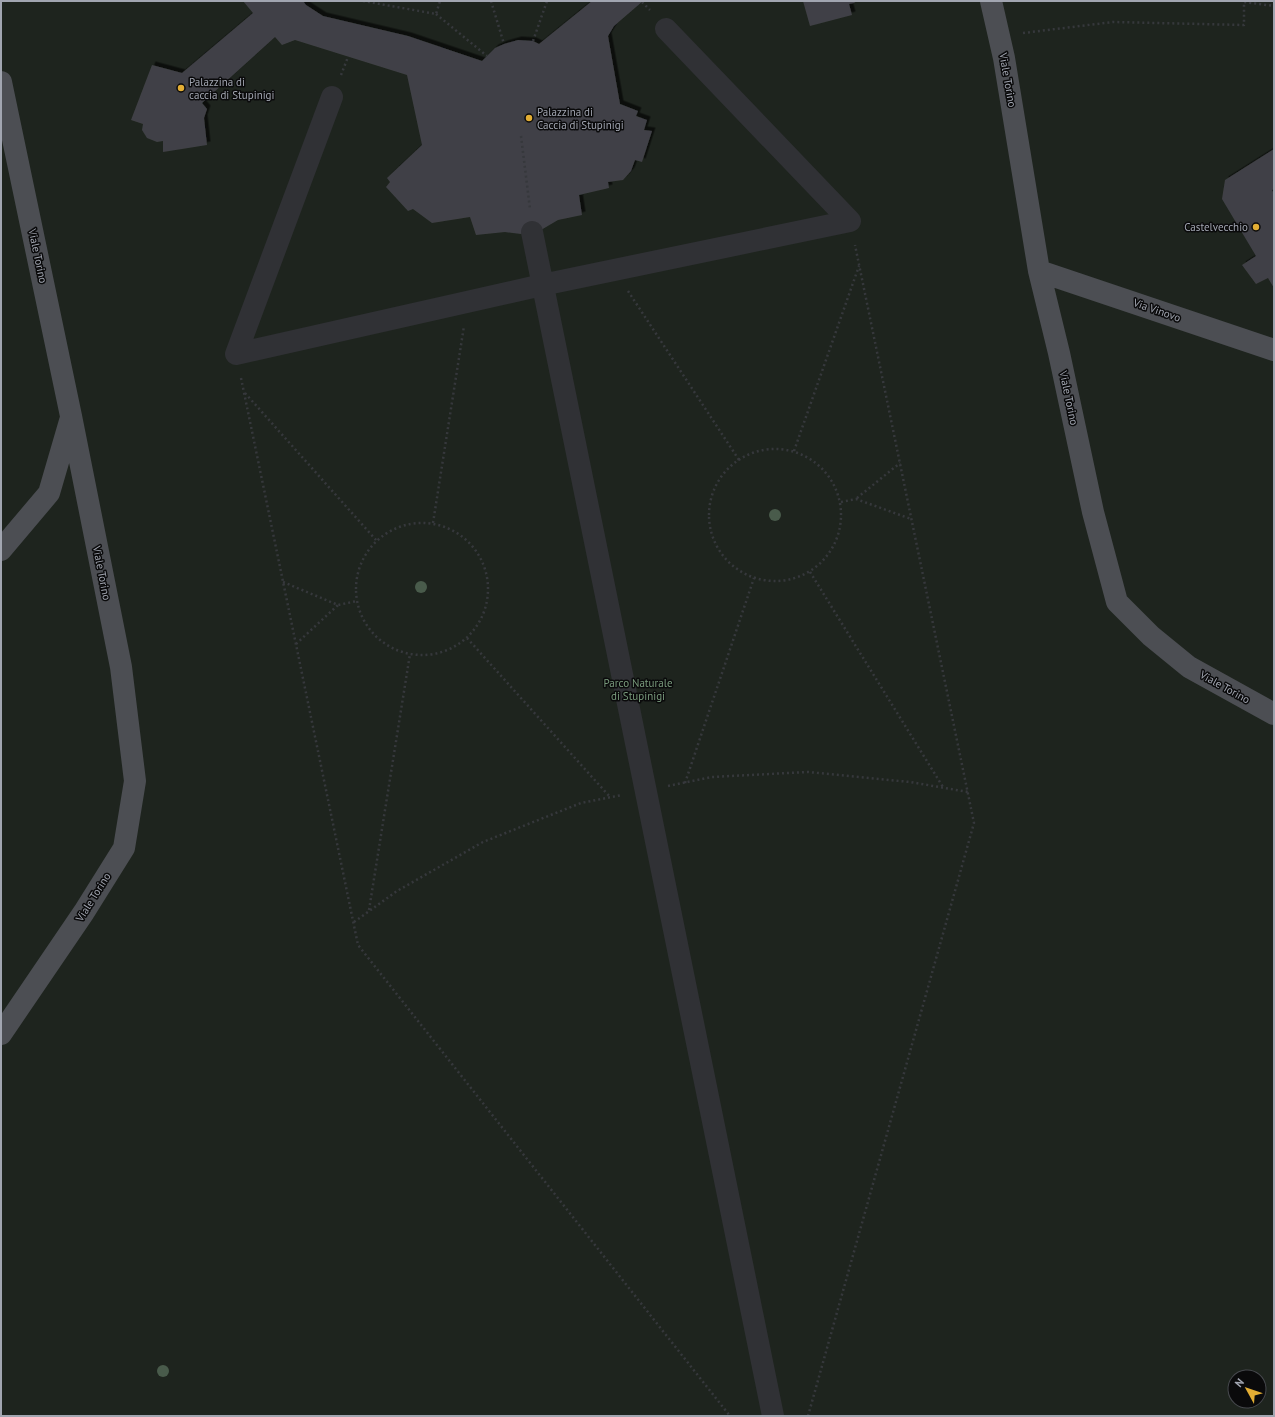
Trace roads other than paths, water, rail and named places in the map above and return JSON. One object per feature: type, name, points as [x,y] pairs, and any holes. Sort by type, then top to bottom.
[{"type":"main road","name":"Viale Torino","points":[[991,1],[1004,58],[1039,270],[1059,353],[1093,512],[1117,602],[1151,636],[1189,667],[1274,714]]},
{"type":"main road","name":"Viale Torino","points":[[1,82],[71,416],[121,667],[135,781],[124,848],[84,912],[1,1034]]},
{"type":"main road","name":"Via Vinovo","points":[[1039,270],[1274,350]]},
{"type":"main road","points":[[1,550],[49,493],[71,416]]},
{"type":"street","points":[[332,97],[236,354],[542,285],[850,221],[666,29]]},
{"type":"street","points":[[532,232],[773,1416]]},
{"type":"place","name":"Palazzina di caccia di Stupinigi","points":[[181,88]]},
{"type":"place","name":"Palazzina di Caccia di Stupinigi","points":[[529,118]]},
{"type":"place","name":"Castelvecchio","points":[[1256,227]]},
{"type":"park label","name":"Parco Naturale di Stupinigi","points":[[638,689]]}]
